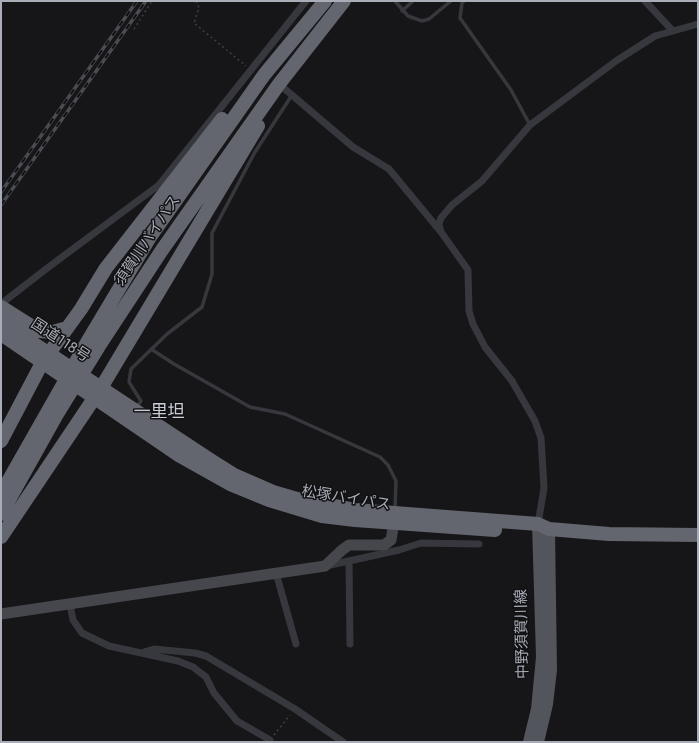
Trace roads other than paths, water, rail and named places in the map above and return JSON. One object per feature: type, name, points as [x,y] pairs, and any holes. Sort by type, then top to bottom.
[{"type":"highway","name":"須賀川バイパス","points":[[94,342],[162,250],[279,84],[344,1]]},
{"type":"highway","name":"須賀川バイパス","points":[[1,494],[94,342],[150,237],[264,75],[313,2]]},
{"type":"highway","points":[[1,441],[45,358],[67,328],[106,268],[195,145],[288,29],[313,2]]},
{"type":"highway","points":[[1,537],[98,393],[275,98],[279,84]]},
{"type":"highway","points":[[1,306],[39,331],[53,332],[67,328]]},
{"type":"highway","name":"国道118号","points":[[1,322],[45,358]]},
{"type":"highway","name":"国道118号","points":[[1,334],[45,358],[98,393]]},
{"type":"highway","name":"松塚バイパス","points":[[98,393],[135,410],[212,461],[260,487],[297,499],[394,519]]},
{"type":"highway","name":"松塚バイパス","points":[[98,393],[180,456],[230,484],[295,509],[322,516],[541,528],[608,534],[698,535]]},
{"type":"highway","name":"須賀川バイパス","points":[[1,514],[53,411]]},
{"type":"main road","name":"中野須賀川線","points":[[529,742],[537,709],[542,657],[541,528]]},
{"type":"main road","name":"中野須賀川線","points":[[538,742],[547,704],[551,670],[541,528]]},
{"type":"street","points":[[645,1],[672,30]]},
{"type":"street","points":[[441,232],[439,224],[441,218],[452,205],[482,181],[530,125],[616,61],[655,36],[672,30],[698,24]]},
{"type":"street","points":[[1,306],[46,268],[159,185],[195,145],[251,70],[288,29]]},
{"type":"street","points":[[279,84],[293,94],[353,147],[389,169],[441,232],[468,270],[469,311],[473,324],[485,347],[512,381],[540,432],[544,458],[544,488],[541,528]]},
{"type":"street","points":[[325,566],[349,545],[384,545],[391,540],[394,519]]},
{"type":"street","points":[[1,614],[70,605],[325,566],[399,550],[421,543],[479,544]]},
{"type":"street","points":[[349,561],[350,644]]},
{"type":"street","points":[[276,573],[296,644]]},
{"type":"street","points":[[70,605],[73,620],[82,633],[109,646],[127,651],[144,652],[178,661],[193,667],[206,677],[214,693],[237,721],[269,741]]},
{"type":"street","points":[[144,652],[154,648],[190,652],[206,656],[295,709],[343,742]]},
{"type":"lane","points":[[395,1],[402,11],[414,19],[422,21],[429,19],[450,1]]},
{"type":"lane","points":[[402,11],[413,1]]},
{"type":"lane","points":[[464,1],[462,3],[460,18],[514,95],[530,125]]},
{"type":"lane","points":[[135,410],[141,401],[129,382],[131,369],[151,349],[202,307],[212,274],[212,233],[255,152],[293,94]]},
{"type":"lane","points":[[151,349],[174,364],[250,406],[285,414],[380,457],[388,465],[396,481],[394,519]]},
{"type":"railway","points":[[1,192],[137,1]]},
{"type":"railway","points":[[1,205],[146,1]]},
{"type":"district","name":"一里坦","points":[[159,413]]}]
